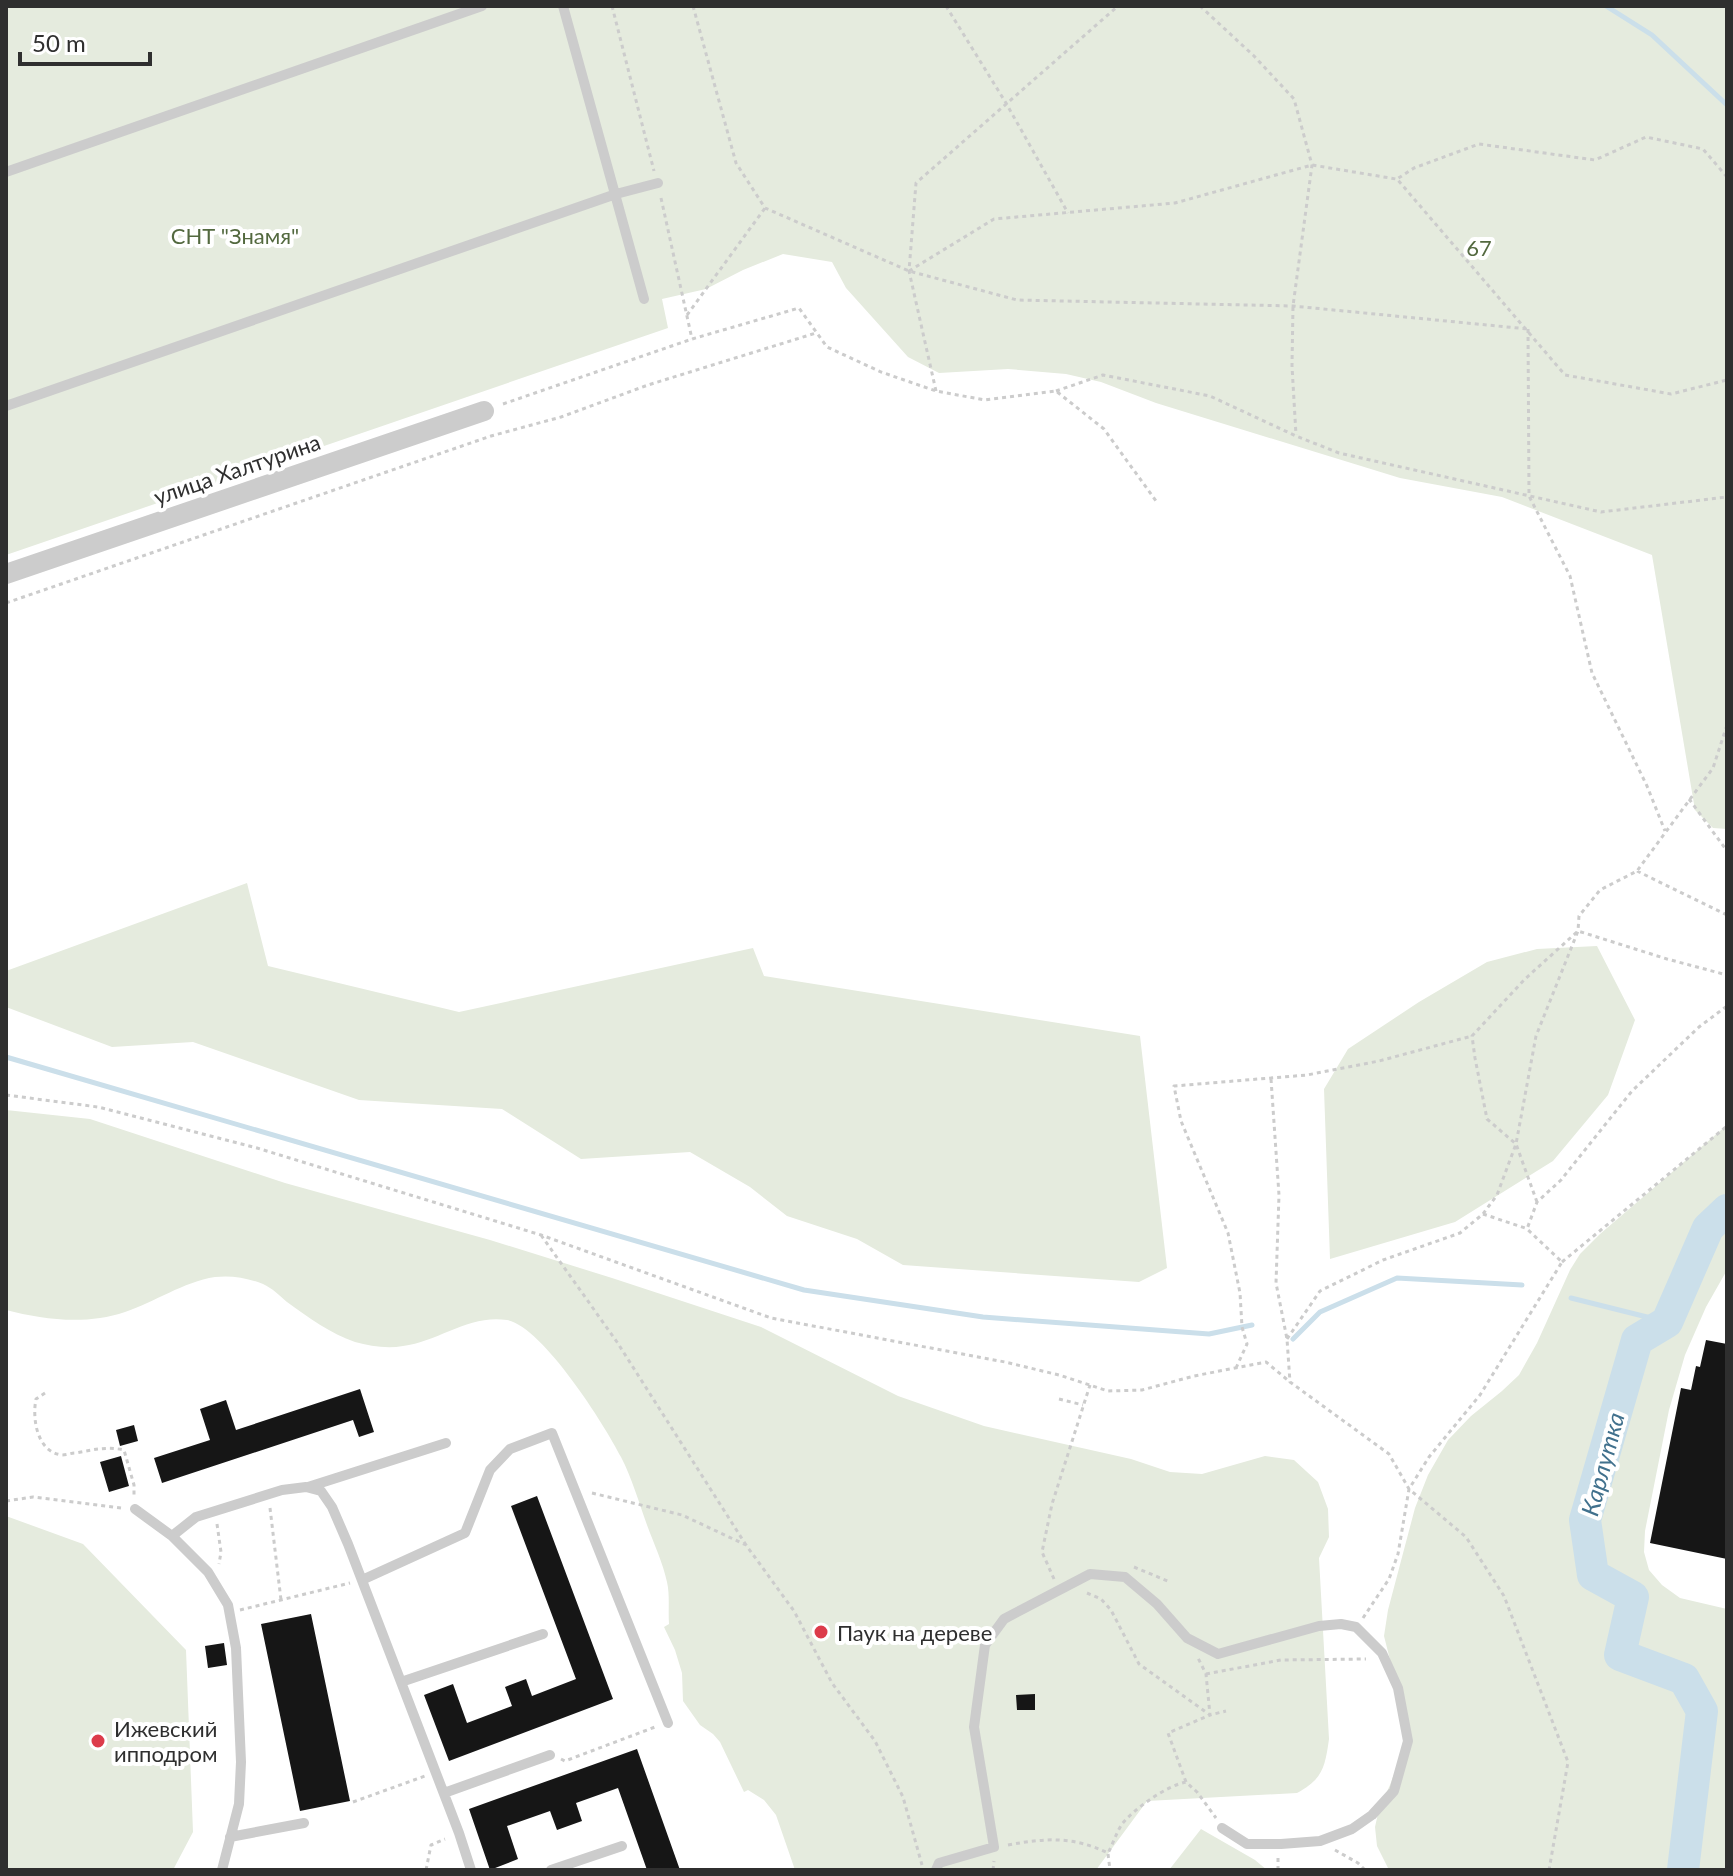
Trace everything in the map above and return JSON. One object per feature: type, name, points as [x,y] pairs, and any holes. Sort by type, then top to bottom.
[{"type":"street","name":"улица Халтурина","points":[[6,574],[484,411]]},
{"type":"lane","points":[[6,172],[482,6]]},
{"type":"lane","points":[[563,6],[644,299]]},
{"type":"lane","points":[[6,406],[616,194],[658,183]]},
{"type":"lane","points":[[362,1580],[465,1533],[490,1470],[510,1449],[552,1433],[668,1723]]},
{"type":"lane","points":[[172,1536],[196,1517],[282,1490],[306,1487],[446,1443]]},
{"type":"lane","points":[[306,1487],[321,1491],[332,1507],[471,1870]]},
{"type":"lane","points":[[135,1509],[172,1536],[208,1572],[228,1605],[236,1648],[241,1762],[239,1804],[222,1870]]},
{"type":"lane","points":[[938,1866],[994,1847],[974,1727],[985,1645],[1004,1619],[1090,1574],[1125,1577],[1151,1597],[1187,1638],[1218,1654],[1319,1626],[1341,1624],[1356,1627],[1382,1653],[1398,1688],[1408,1741],[1394,1791],[1372,1815],[1352,1829],[1320,1841],[1247,1844],[1222,1828]]},
{"type":"lane","points":[[401,1682],[543,1634]]},
{"type":"lane","points":[[444,1793],[550,1755]]},
{"type":"lane","points":[[230,1837],[304,1823]]},
{"type":"lane","points":[[551,1870],[622,1846]]},
{"type":"path","points":[[693,6],[736,163],[765,208],[909,271],[1017,300],[1293,306],[1528,329]]},
{"type":"path","points":[[946,6],[1006,103],[1068,213]]},
{"type":"path","points":[[936,391],[909,271],[916,183],[1118,6]]},
{"type":"path","points":[[1200,6],[1254,56],[1294,99],[1312,165],[1293,306],[1296,436]]},
{"type":"path","points":[[1397,179],[1414,168],[1479,144],[1595,160],[1646,137],[1703,149],[1727,177]]},
{"type":"path","points":[[909,271],[994,219],[1175,203],[1312,165],[1397,179],[1565,375],[1671,394],[1727,380]]},
{"type":"path","points":[[687,316],[765,208]]},
{"type":"path","points":[[484,411],[692,339],[799,308],[827,347],[881,372],[936,391],[985,400],[1056,391],[1103,375],[1210,396],[1339,453],[1601,512],[1727,497]]},
{"type":"path","points":[[1528,329],[1529,496],[1570,576],[1592,673],[1647,786],[1665,831]]},
{"type":"path","points":[[6,603],[491,436],[561,417],[648,385],[816,333]]},
{"type":"path","points":[[1056,391],[1104,429],[1156,501]]},
{"type":"path","points":[[1287,1339],[1320,1291],[1383,1260],[1460,1233],[1483,1214],[1497,1195],[1516,1144],[1536,1036],[1578,931],[1579,916],[1600,890],[1637,871],[1713,768],[1727,725]]},
{"type":"path","points":[[1689,799],[1727,851]]},
{"type":"path","points":[[1637,871],[1727,915]]},
{"type":"path","points":[[1578,931],[1727,975]]},
{"type":"path","points":[[1236,1368],[1247,1344],[1228,1233],[1181,1121],[1174,1086],[1307,1075],[1379,1061],[1472,1036],[1525,979],[1578,931]]},
{"type":"path","points":[[1527,1229],[1537,1202],[1561,1180],[1632,1091],[1699,1027],[1727,1006]]},
{"type":"path","points":[[1472,1036],[1487,1119],[1516,1144],[1537,1202]]},
{"type":"path","points":[[1271,1079],[1279,1195],[1276,1283],[1287,1339],[1290,1382]]},
{"type":"path","points":[[6,1095],[98,1107],[257,1148],[541,1235],[771,1318],[1005,1362],[1108,1391],[1142,1390],[1266,1362],[1389,1454],[1409,1489],[1466,1537],[1504,1596],[1568,1762],[1549,1870]]},
{"type":"path","points":[[1356,1627],[1389,1579],[1398,1554],[1409,1489],[1429,1457],[1480,1395],[1562,1262],[1727,1126]]},
{"type":"path","points":[[1483,1214],[1527,1229],[1562,1262]]},
{"type":"path","points":[[541,1235],[617,1342],[746,1545],[794,1611],[832,1683],[875,1741],[903,1797],[923,1868],[938,1866]]},
{"type":"path","points":[[1054,1579],[1042,1552],[1052,1504],[1090,1385]]},
{"type":"path","points":[[6,1501],[33,1497],[135,1509],[134,1485],[124,1450],[112,1447],[62,1455],[50,1450],[39,1438],[34,1409],[36,1399],[45,1393]]},
{"type":"path","points":[[1059,1399],[1084,1405]]},
{"type":"path","points":[[574,1490],[682,1515],[746,1545]]},
{"type":"path","points":[[268,1494],[281,1600]]},
{"type":"path","points":[[215,1584],[221,1552],[216,1511]]},
{"type":"path","points":[[229,1612],[362,1580]]},
{"type":"path","points":[[1101,1599],[1111,1610],[1139,1664],[1210,1715]]},
{"type":"path","points":[[1210,1715],[1206,1674],[1281,1660],[1366,1659]]},
{"type":"path","points":[[1222,1828],[1197,1792],[1186,1782],[1168,1733],[1226,1711]]},
{"type":"path","points":[[550,1755],[565,1761],[668,1723]]},
{"type":"path","points":[[353,1802],[436,1772]]},
{"type":"path","points":[[1110,1870],[1108,1853],[1122,1825],[1145,1803],[1176,1784],[1186,1782]]},
{"type":"path","points":[[426,1870],[431,1845],[459,1833]]},
{"type":"path","points":[[994,1847],[1037,1840],[1071,1840],[1108,1853]]},
{"type":"path","points":[[1320,1841],[1365,1870]]},
{"type":"green space","name":"67","points":[[6,6],[1727,6],[1727,829],[1713,828],[1695,810],[1652,555],[1502,497],[1400,478],[1156,403],[1101,382],[1066,374],[1008,369],[939,373],[908,357],[846,288],[832,262],[783,254],[706,289],[662,299],[668,328],[6,555]]},
{"type":"green space","points":[[247,883],[268,966],[459,1012],[753,948],[764,976],[1140,1036],[1167,1268],[1139,1282],[903,1265],[857,1239],[787,1216],[750,1187],[690,1152],[581,1159],[502,1109],[359,1100],[193,1042],[112,1047],[6,1007],[6,971]]},
{"type":"green space","points":[[1597,946],[1635,1020],[1608,1095],[1553,1161],[1455,1222],[1330,1259],[1324,1089],[1348,1049],[1487,962],[1537,949]]},
{"type":"green space","points":[[6,1110],[90,1119],[285,1183],[490,1240],[612,1278],[761,1327],[898,1396],[984,1426],[1131,1459],[1170,1472],[1202,1474],[1265,1456],[1294,1460],[1318,1482],[1328,1509],[1329,1537],[1319,1558],[1329,1739],[1321,1771],[1312,1783],[1297,1793],[1147,1801],[1096,1870],[795,1870],[776,1815],[764,1800],[748,1790],[744,1792],[720,1742],[700,1725],[683,1701],[682,1673],[664,1627],[669,1624],[667,1582],[629,1473],[587,1401],[537,1339],[521,1326],[507,1320],[493,1319],[467,1324],[403,1346],[367,1345],[328,1330],[263,1284],[227,1276],[192,1283],[136,1308],[96,1319],[50,1318],[6,1310]]},
{"type":"green space","points":[[1727,1125],[1727,1270],[1706,1307],[1685,1355],[1669,1410],[1645,1531],[1644,1552],[1649,1570],[1662,1585],[1680,1598],[1727,1609],[1727,1870],[1389,1870],[1377,1846],[1375,1827],[1379,1809],[1402,1753],[1405,1719],[1384,1636],[1415,1508],[1428,1475],[1448,1440],[1519,1375],[1580,1254]]},
{"type":"green space","name":"Ижевский ипподром","points":[[6,1516],[83,1544],[186,1650],[193,1832],[173,1870],[6,1870]]},
{"type":"green space","points":[[1201,1829],[1255,1860],[1267,1870],[1169,1870]]},
{"type":"building","points":[[1706,1340],[1727,1344],[1727,1559],[1650,1543],[1681,1388],[1691,1390]]},
{"type":"building","points":[[360,1389],[374,1432],[359,1437],[353,1420],[162,1483],[154,1458],[210,1440],[200,1409],[226,1400],[236,1430]]},
{"type":"building","points":[[134,1425],[138,1441],[120,1446],[116,1430]]},
{"type":"building","points":[[121,1456],[129,1486],[109,1492],[100,1462]]},
{"type":"building","points":[[537,1496],[613,1699],[449,1761],[424,1695],[453,1684],[467,1723],[512,1706],[505,1687],[526,1679],[532,1696],[576,1679],[511,1506]]},
{"type":"building","points":[[311,1614],[350,1801],[300,1811],[261,1624]]},
{"type":"building","points":[[224,1643],[227,1665],[208,1668],[205,1646]]},
{"type":"building","points":[[1035,1694],[1035,1710],[1017,1710],[1016,1695]]},
{"type":"building","points":[[637,1749],[680,1870],[647,1870],[618,1788],[576,1803],[582,1821],[557,1830],[550,1811],[507,1826],[518,1859],[490,1870],[469,1809]]},
{"type":"waterway","points":[[1606,6],[1652,35],[1727,105]]},
{"type":"waterway","points":[[6,1057],[804,1290],[983,1317],[1209,1334],[1252,1325]]},
{"type":"waterway","name":"Карлутка","points":[[1683,1870],[1702,1711],[1684,1679],[1620,1655],[1633,1597],[1593,1575],[1585,1520],[1637,1340],[1667,1322],[1708,1228],[1727,1210]]},
{"type":"waterway","points":[[1293,1339],[1320,1312],[1397,1278],[1522,1285]]},
{"type":"waterway","points":[[1571,1298],[1667,1322]]},
{"type":"place","name":"Паук на дереве","points":[[821,1632]]},
{"type":"place","name":"Ижевский ипподром","points":[[98,1741]]},
{"type":"park label","name":"СНТ \"Знамя\"","points":[[235,235]]}]
